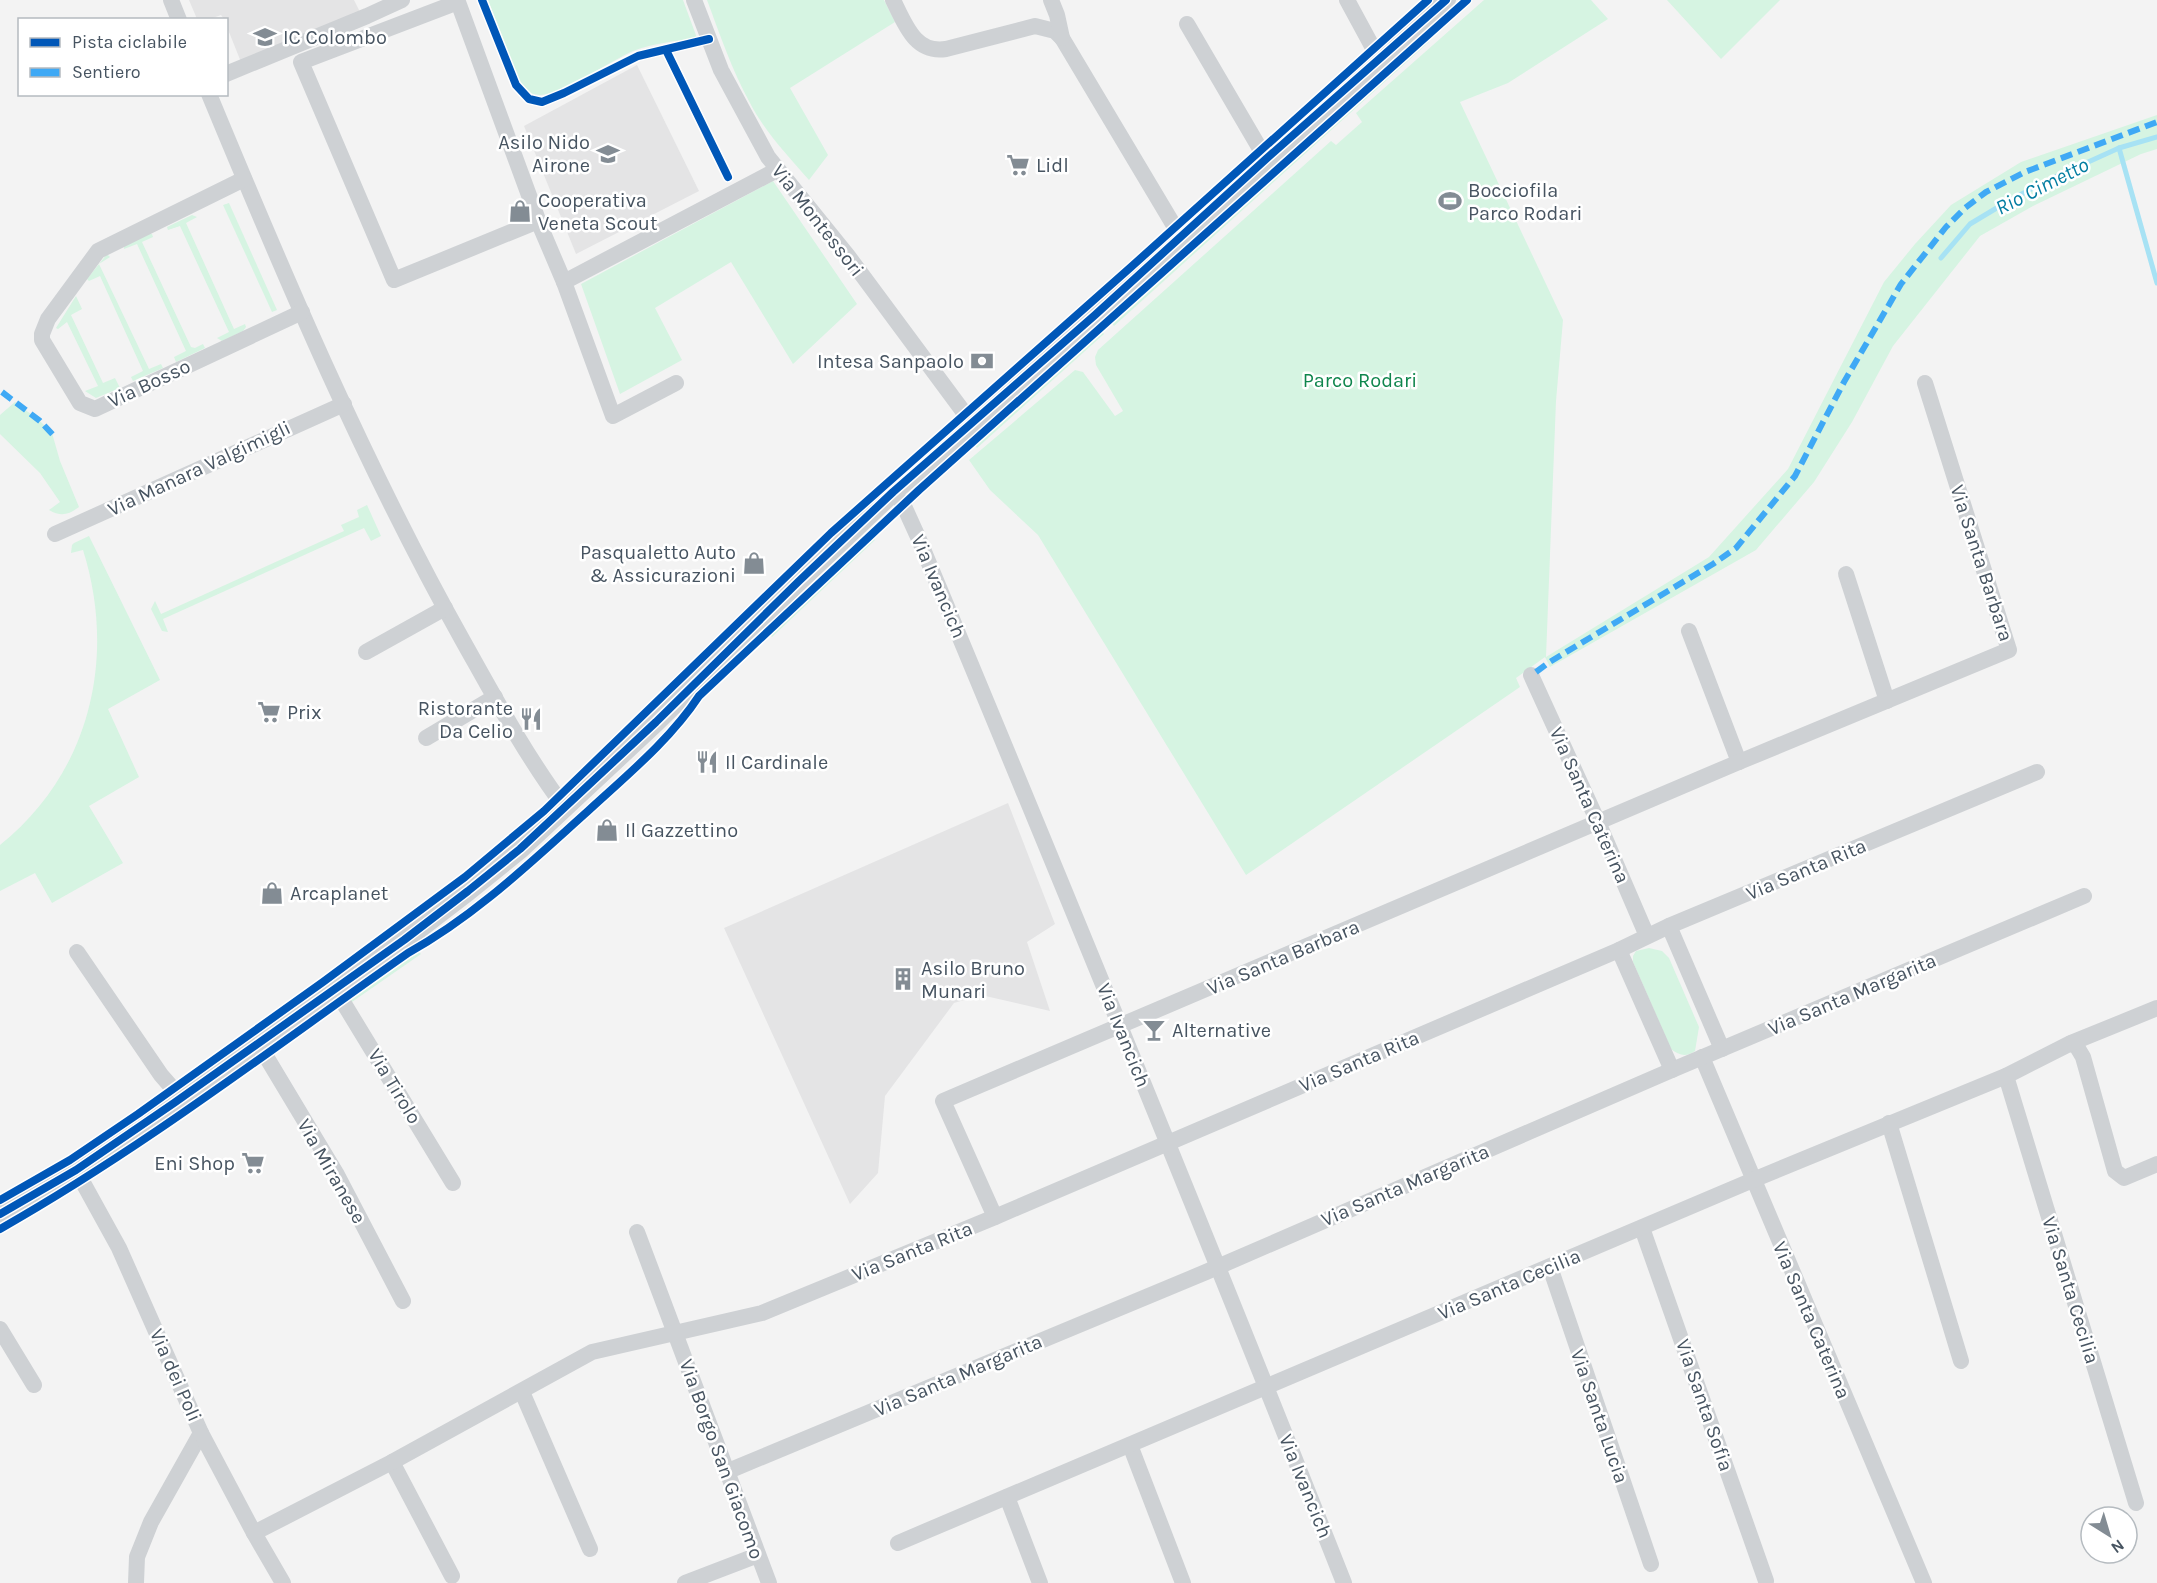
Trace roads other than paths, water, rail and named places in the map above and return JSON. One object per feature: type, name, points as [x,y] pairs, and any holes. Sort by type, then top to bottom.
[{"type":"street","points":[[171,0],[177,18]]},
{"type":"street","points":[[228,73],[402,0]]},
{"type":"street","name":"Via Montessori","points":[[694,0],[722,70],[777,170],[848,256],[972,422]]},
{"type":"street","points":[[893,0],[918,42],[927,49],[946,49],[1035,26],[1055,31],[1062,38],[1173,224],[1184,235]]},
{"type":"street","points":[[1051,0],[1062,38]]},
{"type":"street","points":[[1347,0],[1379,58]]},
{"type":"street","points":[[0,1214],[75,1170],[181,1098],[335,990],[468,891],[565,808],[893,492],[1446,0]]},
{"type":"street","points":[[538,220],[394,280],[301,62],[458,2],[613,416],[676,383]]},
{"type":"street","points":[[1187,24],[1266,159]]},
{"type":"street","points":[[210,96],[302,312],[400,524],[495,697],[565,808]]},
{"type":"street","points":[[564,282],[777,170]]},
{"type":"street","name":"Via Bosso","points":[[244,180],[98,250],[48,319],[42,340],[80,403],[95,409],[302,312]]},
{"type":"street","name":"Via Santa Barbara","points":[[995,1216],[943,1101],[1739,762],[2009,651],[1925,383]]},
{"type":"street","name":"Via Manara Valgimigli","points":[[55,534],[344,404]]},
{"type":"street","name":"Via Ivancich","points":[[893,492],[903,504],[918,537],[1168,1143],[1344,1583]]},
{"type":"street","points":[[1846,574],[1887,701]]},
{"type":"street","points":[[366,652],[445,608]]},
{"type":"street","points":[[1689,631],[1739,762]]},
{"type":"street","name":"Via Santa Caterina","points":[[1531,675],[1647,936]]},
{"type":"street","points":[[426,738],[495,697]]},
{"type":"street","name":"Via Santa Rita","points":[[676,1334],[762,1313],[1168,1143],[1619,950],[1669,926],[2037,772]]},
{"type":"street","name":"Via Santa Margarita","points":[[726,1472],[1218,1266],[1702,1057],[2084,896]]},
{"type":"street","points":[[1669,926],[1722,1049]]},
{"type":"street","points":[[1619,950],[1672,1070]]},
{"type":"street","points":[[76,952],[161,1075],[181,1098]]},
{"type":"street","name":"Via Tirolo","points":[[335,990],[453,1183]]},
{"type":"street","name":"Via Santa Cecilia","points":[[898,1543],[1888,1123],[2006,1076],[2071,1043],[2157,1008]]},
{"type":"street","name":"Via Miranese","points":[[258,1043],[336,1173],[404,1301]]},
{"type":"street","points":[[2071,1043],[2078,1047],[2083,1058],[2115,1171],[2124,1178],[2157,1164]]},
{"type":"street","name":"Via Santa Caterina","points":[[1702,1057],[1924,1583]]},
{"type":"street","name":"Via Santa Cecilia","points":[[2006,1076],[2136,1503]]},
{"type":"street","points":[[1888,1123],[1961,1360]]},
{"type":"street","name":"Via dei Poli","points":[[75,1170],[119,1248],[201,1433],[151,1522],[137,1557],[135,1583]]},
{"type":"street","name":"Via Santa Sofia","points":[[1642,1228],[1766,1581]]},
{"type":"street","name":"Via Borgo San Giacomo","points":[[637,1232],[769,1583]]},
{"type":"street","name":"Via Santa Lucia","points":[[1550,1267],[1650,1564]]},
{"type":"street","points":[[0,1329],[34,1385]]},
{"type":"street","name":"Via Borgo San Giacomo","points":[[254,1533],[392,1462],[592,1352],[676,1334]]},
{"type":"street","points":[[522,1392],[590,1549]]},
{"type":"street","points":[[201,1433],[283,1583]]},
{"type":"street","points":[[1130,1445],[1183,1583]]},
{"type":"street","points":[[392,1462],[452,1576]]},
{"type":"street","points":[[1007,1497],[1040,1583]]},
{"type":"street","points":[[685,1583],[758,1555]]},
{"type":"waterway","name":"Rio Cimetto","points":[[1941,258],[1970,224],[2005,203],[2044,182],[2119,148],[2157,137]]},
{"type":"waterway","points":[[2119,148],[2157,283]]},
{"type":"place","name":"IC Colombo","points":[[265,37]]},
{"type":"place","name":"Asilo Nido Airone","points":[[608,154]]},
{"type":"place","name":"Lidl","points":[[1018,165]]},
{"type":"place","name":"Bocciofila Parco Rodari","points":[[1450,201]]},
{"type":"place","name":"Cooperativa Veneta Scout","points":[[520,211]]},
{"type":"place","name":"Intesa Sanpaolo","points":[[982,361]]},
{"type":"place","name":"Pasqualetto Auto & Assicurazioni","points":[[754,563]]},
{"type":"place","name":"Prix","points":[[269,712]]},
{"type":"place","name":"Ristorante Da Celio","points":[[531,719]]},
{"type":"place","name":"Il Cardinale","points":[[707,762]]},
{"type":"place","name":"Il Gazzettino","points":[[607,830]]},
{"type":"place","name":"Arcaplanet","points":[[272,893]]},
{"type":"place","name":"Asilo Bruno Munari","points":[[903,979]]},
{"type":"place","name":"Alternative","points":[[1154,1030]]},
{"type":"place","name":"Eni Shop","points":[[253,1163]]},
{"type":"park label","name":"Parco Rodari","points":[[1360,380]]}]
